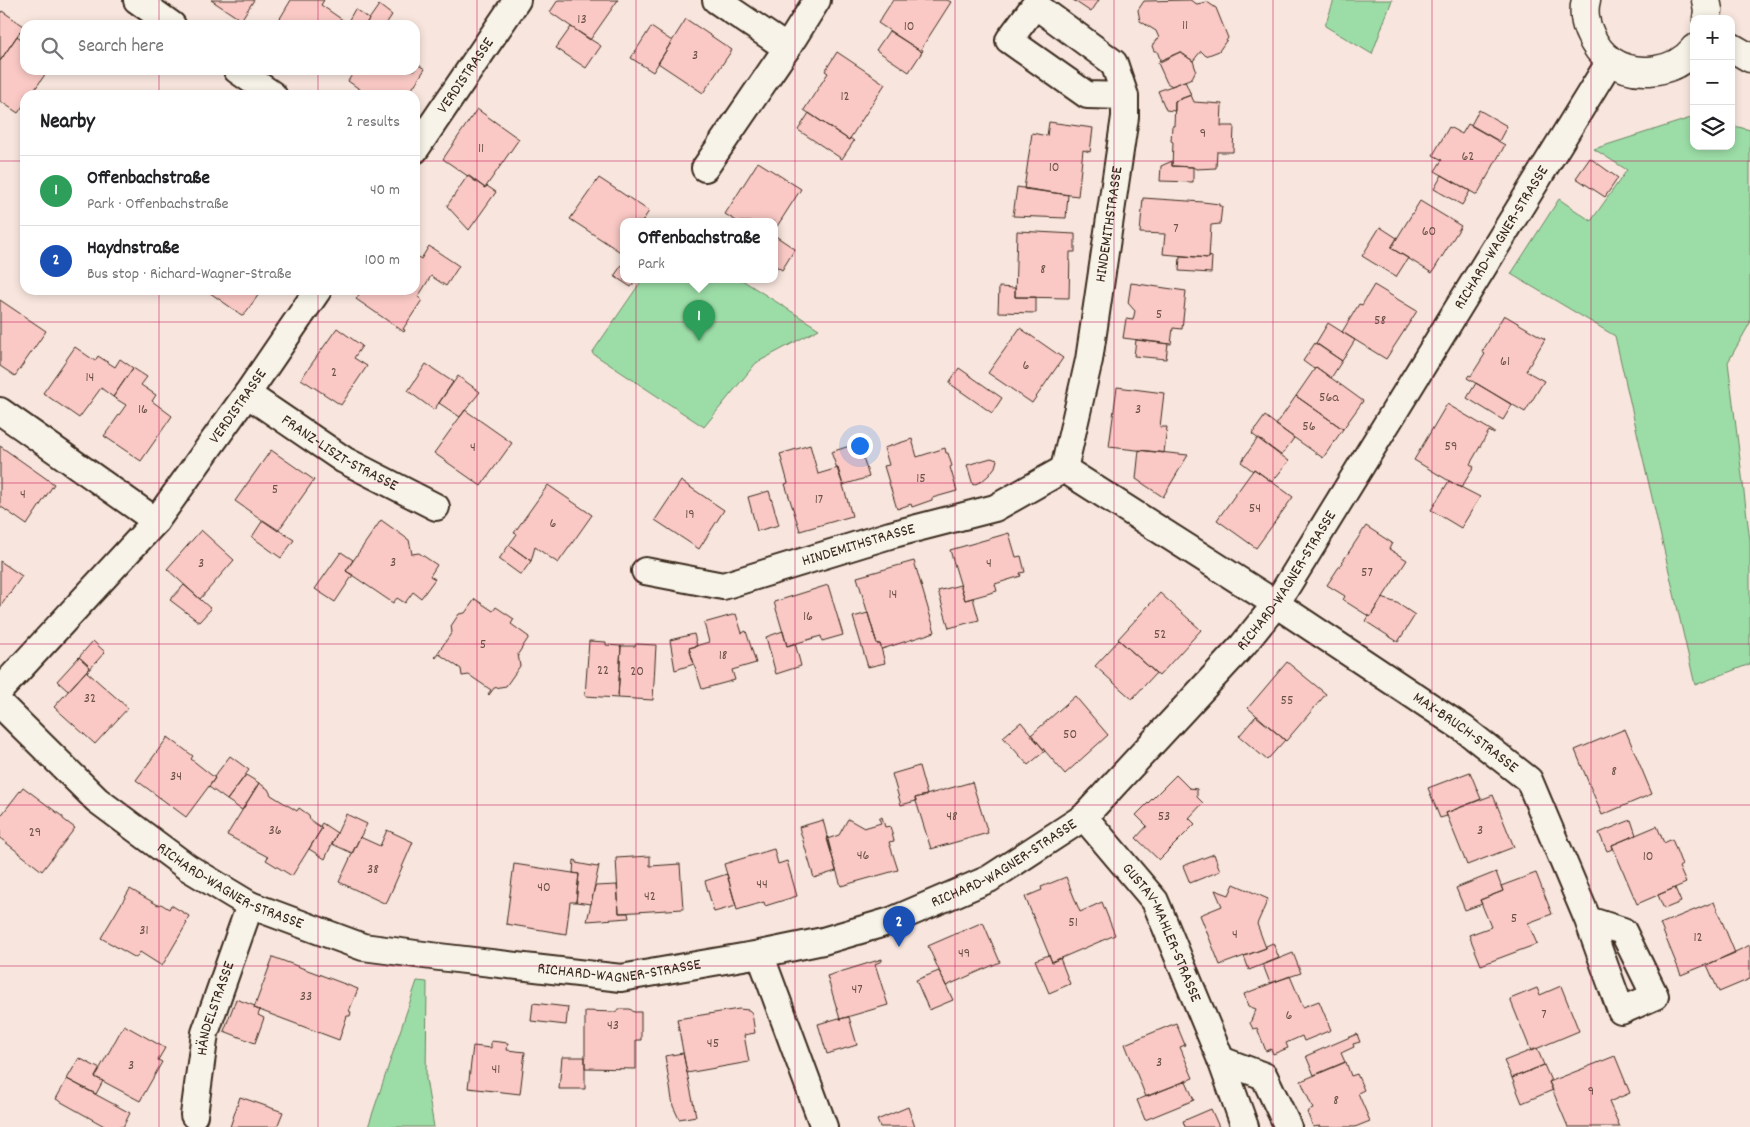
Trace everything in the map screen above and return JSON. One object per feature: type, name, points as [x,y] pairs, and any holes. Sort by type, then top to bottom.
[{"type":"street","points":[[136,0],[165,20]]},
{"type":"street","name":"VERDISTRASSE","points":[[420,143],[517,0]]},
{"type":"street","points":[[716,0],[787,48]]},
{"type":"street","points":[[705,168],[787,48],[817,0]]},
{"type":"street","points":[[1586,0],[1586,26],[1595,45],[1610,61],[1631,70],[1653,72],[1674,65],[1690,52]]},
{"type":"street","points":[[1706,0],[1707,15]]},
{"type":"street","points":[[1735,50],[1750,58]]},
{"type":"street","name":"RICHARD-WAGNER-STRASSE","points":[[0,704],[97,800],[187,867],[250,905],[363,947],[621,978],[823,941],[900,917],[989,879],[1084,817],[1243,645],[1276,604],[1610,61]]},
{"type":"street","points":[[244,75],[266,90]]},
{"type":"street","name":"HINDEMITHSTRASSE","points":[[646,571],[724,586],[890,535],[995,508],[1064,469],[1089,360],[1125,117],[1125,96]]},
{"type":"street","name":"VERDISTRASSE","points":[[0,690],[156,520],[247,394],[315,295]]},
{"type":"street","name":"FRANZ-LISZT-STRASSE","points":[[247,394],[344,460],[436,507]]},
{"type":"street","points":[[0,411],[156,520]]},
{"type":"street","points":[[1064,469],[1276,604]]},
{"type":"street","name":"MAX-BRUCH-STRASSE","points":[[1276,604],[1464,729],[1529,780],[1588,920]]},
{"type":"street","name":"GUSTAV-MAHLER-STRASSE","points":[[1084,817],[1155,901],[1221,1060],[1245,1127]]},
{"type":"street","name":"HÄNDELSTRASSE","points":[[194,1115],[205,1033],[250,905]]},
{"type":"street","points":[[760,954],[824,1127]]},
{"type":"street","points":[[1221,1060],[1264,1076],[1288,1127]]},
{"type":"green space","points":[[1334,0],[1392,0],[1372,54],[1325,26]]},
{"type":"green space","points":[[1690,118],[1690,150],[1735,150],[1735,126],[1750,130],[1750,323],[1728,362],[1750,541],[1750,664],[1695,685],[1615,336],[1511,274],[1559,199],[1591,221],[1627,170],[1594,149]]},
{"type":"green space","points":[[640,283],[747,283],[819,329],[756,363],[704,427],[592,353]]},
{"type":"green space","points":[[417,981],[427,982],[426,1079],[434,1127],[368,1127]]},
{"type":"building","points":[[211,0],[254,0],[241,20]]},
{"type":"building","points":[[291,0],[324,0],[321,5],[343,20],[279,20]]},
{"type":"building","points":[[558,0],[618,0],[590,40],[550,12]]},
{"type":"building","points":[[893,0],[947,0],[951,2],[921,49],[923,50],[922,52],[878,23]]},
{"type":"building","points":[[1073,0],[1099,0],[1091,12]]},
{"type":"building","points":[[1190,0],[1197,4],[1207,2],[1216,8],[1228,38],[1219,51],[1206,56],[1201,51],[1193,61],[1180,52],[1159,61],[1157,51],[1154,51],[1152,46],[1159,38],[1156,31],[1140,21],[1138,10],[1144,1]]},
{"type":"building","points":[[379,5],[392,15],[389,20],[368,20]]},
{"type":"building","points":[[355,9],[369,19],[368,20],[349,20]]},
{"type":"building","points":[[2,11],[20,23],[20,32],[0,61],[0,14]]},
{"type":"building","points":[[686,19],[732,50],[703,93],[658,63]]},
{"type":"building","points":[[571,27],[601,46],[586,68],[556,48]]},
{"type":"building","points":[[651,27],[672,41],[653,72],[631,58]]},
{"type":"building","points":[[889,31],[922,52],[909,72],[876,50]]},
{"type":"building","points":[[17,36],[20,38],[20,75],[45,75],[34,90],[20,90],[20,110],[18,113],[0,101],[0,61]]},
{"type":"building","points":[[837,52],[885,84],[849,140],[804,110],[828,73],[825,71]]},
{"type":"building","points":[[1180,52],[1193,61],[1196,70],[1192,78],[1172,86],[1167,83],[1158,63]]},
{"type":"building","points":[[420,66],[425,69],[411,90],[361,90],[348,81],[352,75],[420,75]]},
{"type":"building","points":[[1185,81],[1191,95],[1175,101],[1175,111],[1166,110],[1158,91]]},
{"type":"building","points":[[1191,95],[1194,102],[1222,104],[1221,126],[1234,126],[1233,152],[1217,152],[1216,168],[1196,169],[1193,167],[1172,166],[1173,142],[1171,141],[1175,101]]},
{"type":"building","points":[[477,109],[519,139],[485,188],[443,159]]},
{"type":"building","points":[[1479,110],[1507,126],[1499,141],[1471,125]]},
{"type":"building","points":[[809,113],[849,140],[850,138],[854,141],[842,159],[798,130]]},
{"type":"building","points":[[1049,122],[1093,128],[1090,152],[1083,150],[1078,196],[1024,189],[1032,133],[1047,136]]},
{"type":"building","points":[[1468,124],[1505,145],[1477,195],[1435,171],[1442,160],[1433,155],[1449,127],[1462,134]]},
{"type":"building","points":[[1590,158],[1618,178],[1605,197],[1576,178]]},
{"type":"building","points":[[1172,161],[1172,166],[1193,167],[1193,182],[1160,181],[1161,166]]},
{"type":"building","points":[[758,162],[801,189],[778,225],[778,218],[732,218],[725,214]]},
{"type":"building","points":[[468,175],[485,188],[487,186],[496,192],[469,230],[447,206]]},
{"type":"building","points":[[1442,175],[1470,191],[1462,205],[1434,189]]},
{"type":"building","points":[[599,178],[649,211],[645,218],[620,218],[620,252],[570,219]]},
{"type":"building","points":[[1017,187],[1068,195],[1066,218],[1013,216]]},
{"type":"building","points":[[1143,198],[1203,202],[1222,206],[1220,224],[1211,225],[1209,258],[1163,254],[1165,234],[1140,233]]},
{"type":"building","points":[[1420,201],[1461,226],[1432,273],[1391,248]]},
{"type":"building","points":[[1380,227],[1397,238],[1391,248],[1408,258],[1396,277],[1362,256]]},
{"type":"building","points":[[1017,231],[1075,234],[1075,252],[1070,252],[1069,298],[1015,297]]},
{"type":"building","points":[[778,238],[795,249],[782,270],[778,268]]},
{"type":"building","points":[[429,246],[459,266],[446,286],[431,276],[420,294],[421,259]]},
{"type":"building","points":[[1180,256],[1212,257],[1211,273],[1179,271]]},
{"type":"building","points":[[620,268],[620,280],[614,276]]},
{"type":"building","points":[[625,283],[634,283],[631,287]]},
{"type":"building","points":[[1131,283],[1186,291],[1182,329],[1173,328],[1171,344],[1123,338],[1126,319],[1133,320],[1135,311],[1128,303]]},
{"type":"building","points":[[1374,285],[1417,311],[1386,359],[1342,332],[1359,304],[1362,305]]},
{"type":"building","points":[[999,287],[1015,288],[1015,297],[1036,297],[1036,313],[998,312]]},
{"type":"building","points":[[213,295],[258,295],[243,316]]},
{"type":"building","points":[[359,295],[419,295],[418,297],[422,300],[403,329],[405,330],[404,332],[356,299]]},
{"type":"building","points":[[0,300],[46,331],[15,376],[0,366]]},
{"type":"building","points":[[1504,315],[1545,339],[1526,371],[1544,381],[1525,412],[1467,378],[1469,375],[1471,376],[1485,354],[1482,352]]},
{"type":"building","points":[[1328,323],[1355,340],[1342,361],[1316,343]]},
{"type":"building","points":[[337,328],[362,346],[354,358],[367,366],[341,405],[301,379]]},
{"type":"building","points":[[1020,328],[1063,358],[1032,403],[988,373]]},
{"type":"building","points":[[1136,340],[1168,344],[1166,359],[1134,356]]},
{"type":"building","points":[[1315,343],[1342,361],[1331,378],[1316,367],[1314,369],[1303,361]]},
{"type":"building","points":[[75,347],[95,361],[98,356],[115,367],[120,359],[133,368],[113,397],[101,388],[79,418],[43,393]]},
{"type":"building","points":[[426,364],[453,382],[434,410],[408,391]]},
{"type":"building","points":[[1316,367],[1363,401],[1343,429],[1296,396]]},
{"type":"building","points":[[133,368],[147,377],[141,385],[156,395],[152,401],[172,416],[141,461],[104,436],[126,405],[113,397]]},
{"type":"building","points":[[959,368],[1002,398],[992,413],[949,383]]},
{"type":"building","points":[[458,376],[480,392],[460,417],[439,403]]},
{"type":"building","points":[[1476,383],[1512,405],[1503,420],[1467,398]]},
{"type":"building","points":[[1117,387],[1164,393],[1160,427],[1167,427],[1164,453],[1109,447]]},
{"type":"building","points":[[1296,396],[1343,429],[1323,458],[1276,425]]},
{"type":"building","points":[[1447,404],[1494,432],[1494,434],[1489,431],[1470,464],[1474,467],[1461,488],[1414,460]]},
{"type":"building","points":[[465,410],[512,443],[481,486],[434,453]]},
{"type":"building","points":[[1265,416],[1294,438],[1281,456],[1252,434]]},
{"type":"building","points":[[1258,438],[1289,461],[1272,482],[1241,462]]},
{"type":"building","points":[[912,439],[917,457],[945,448],[952,466],[950,467],[957,491],[932,498],[932,500],[912,507],[911,504],[897,509],[884,466],[889,465],[884,448]]},
{"type":"building","points":[[859,443],[869,477],[843,485],[831,452]]},
{"type":"building","points":[[810,445],[818,474],[838,468],[852,516],[800,531],[785,484],[788,483],[780,454]]},
{"type":"building","points":[[0,446],[54,484],[27,525],[0,506]]},
{"type":"building","points":[[271,450],[314,480],[278,531],[235,501]]},
{"type":"building","points":[[1139,450],[1188,455],[1163,497],[1136,479]]},
{"type":"building","points":[[991,458],[997,460],[995,467],[982,481],[973,485],[967,465]]},
{"type":"building","points":[[1254,469],[1293,497],[1256,548],[1217,520]]},
{"type":"building","points":[[681,481],[724,510],[699,549],[655,520]]},
{"type":"building","points":[[1449,481],[1480,497],[1461,528],[1431,510]]},
{"type":"building","points":[[548,485],[592,515],[558,563],[535,547],[531,561],[509,545],[517,534],[514,533]]},
{"type":"building","points":[[769,491],[779,525],[757,531],[748,497]]},
{"type":"building","points":[[263,520],[294,540],[281,558],[252,537]]},
{"type":"building","points":[[381,520],[409,540],[412,554],[419,553],[437,565],[430,576],[435,579],[421,598],[413,592],[405,603],[397,598],[393,603],[346,571]]},
{"type":"building","points":[[1366,526],[1392,543],[1389,549],[1407,560],[1370,617],[1343,600],[1345,596],[1327,585]]},
{"type":"building","points":[[201,530],[234,560],[200,599],[167,569]]},
{"type":"building","points":[[1009,533],[1016,557],[1021,556],[1025,572],[1020,573],[1021,576],[995,584],[997,591],[965,600],[950,550]]},
{"type":"building","points":[[509,545],[531,561],[521,575],[499,559]]},
{"type":"building","points":[[341,552],[353,560],[346,571],[353,575],[335,602],[315,589]]},
{"type":"building","points":[[0,561],[22,576],[0,607]]},
{"type":"building","points":[[914,561],[935,632],[882,649],[880,644],[877,644],[857,577]]},
{"type":"building","points":[[184,585],[211,609],[199,622],[170,600]]},
{"type":"building","points":[[828,585],[843,635],[822,641],[821,636],[787,646],[774,602]]},
{"type":"building","points":[[960,585],[965,600],[973,598],[979,620],[949,628],[938,591]]},
{"type":"building","points":[[1160,593],[1201,630],[1159,676],[1118,639]]},
{"type":"building","points":[[1382,598],[1397,603],[1415,615],[1398,642],[1365,621],[1368,616],[1370,617]]},
{"type":"building","points":[[475,599],[493,611],[496,607],[514,619],[511,624],[529,637],[518,654],[520,666],[506,686],[494,688],[489,695],[491,690],[469,675],[462,676],[461,669],[439,654],[435,657],[452,632],[451,626],[459,614],[465,613]]},
{"type":"building","points":[[868,613],[885,663],[868,667],[853,617]]},
{"type":"building","points":[[736,614],[742,633],[746,631],[756,663],[732,670],[735,680],[702,689],[689,648],[709,642],[704,623]]},
{"type":"building","points":[[783,631],[787,646],[795,643],[801,666],[776,674],[766,637]]},
{"type":"building","points":[[694,634],[697,646],[689,648],[694,664],[675,670],[670,640]]},
{"type":"building","points":[[1119,640],[1156,673],[1132,699],[1095,666]]},
{"type":"building","points":[[93,641],[105,652],[87,672],[128,708],[95,744],[54,707],[90,667],[79,657]]},
{"type":"building","points":[[589,641],[606,642],[606,645],[621,646],[618,698],[585,696]]},
{"type":"building","points":[[636,644],[656,645],[653,700],[618,698],[621,646],[635,646]]},
{"type":"building","points":[[79,657],[90,667],[68,691],[57,681]]},
{"type":"building","points":[[1287,662],[1326,694],[1286,741],[1248,708]]},
{"type":"building","points":[[1075,696],[1108,735],[1065,774],[1031,735]]},
{"type":"building","points":[[1256,716],[1285,740],[1267,760],[1239,736]]},
{"type":"building","points":[[1021,722],[1045,751],[1028,765],[1003,737]]},
{"type":"building","points":[[1625,729],[1652,794],[1602,815],[1575,750]]},
{"type":"building","points":[[168,737],[193,756],[191,759],[215,778],[186,817],[136,780]]},
{"type":"building","points":[[230,756],[249,770],[227,800],[209,787]]},
{"type":"building","points":[[919,766],[927,795],[915,798],[916,801],[901,805],[892,774]]},
{"type":"building","points":[[1470,772],[1481,799],[1446,813],[1447,816],[1440,818],[1428,788]]},
{"type":"building","points":[[246,775],[259,783],[242,810],[227,800]]},
{"type":"building","points":[[1176,775],[1189,788],[1197,789],[1197,797],[1203,803],[1189,818],[1195,824],[1159,860],[1136,838],[1147,826],[1136,815]]},
{"type":"building","points":[[972,782],[988,833],[931,849],[915,798]]},
{"type":"building","points":[[259,783],[268,789],[271,795],[297,811],[299,808],[309,815],[310,820],[322,828],[292,876],[266,860],[268,857],[227,835]]},
{"type":"building","points":[[23,787],[75,828],[42,871],[0,838],[0,817]]},
{"type":"building","points":[[1493,795],[1514,847],[1467,865],[1446,813]]},
{"type":"building","points":[[346,814],[367,824],[352,853],[332,844]]},
{"type":"building","points":[[882,817],[885,827],[890,826],[894,841],[889,842],[898,870],[841,886],[827,839],[839,835],[848,819],[864,828],[881,823],[879,819]]},
{"type":"building","points":[[823,820],[836,871],[814,878],[799,827]]},
{"type":"building","points":[[1631,820],[1636,835],[1612,845],[1613,849],[1607,851],[1599,833]]},
{"type":"building","points":[[322,823],[337,833],[325,859],[309,849],[322,828],[320,826]]},
{"type":"building","points":[[1657,826],[1664,843],[1672,839],[1682,865],[1679,867],[1686,883],[1637,904],[1612,845]]},
{"type":"building","points":[[387,830],[413,842],[386,904],[339,882],[360,837],[380,846]]},
{"type":"building","points":[[774,849],[778,864],[787,861],[797,896],[765,906],[764,902],[737,910],[724,864]]},
{"type":"building","points":[[1214,854],[1220,871],[1190,883],[1183,866]]},
{"type":"building","points":[[650,856],[650,866],[680,864],[683,909],[619,913],[616,858]]},
{"type":"building","points":[[574,860],[577,861],[576,863],[597,867],[599,865],[591,904],[576,902],[579,874],[573,873]]},
{"type":"building","points":[[514,864],[579,874],[576,902],[570,902],[566,934],[506,924]]},
{"type":"building","points":[[1496,872],[1503,891],[1480,900],[1482,904],[1465,910],[1456,888]]},
{"type":"building","points":[[1536,873],[1552,914],[1528,923],[1537,944],[1481,965],[1469,935],[1491,927],[1480,900],[1503,891],[1501,886]]},
{"type":"building","points":[[727,874],[736,906],[714,912],[705,881]]},
{"type":"building","points":[[1066,877],[1080,912],[1102,902],[1115,935],[1052,962],[1025,897],[1042,890],[1041,887]]},
{"type":"building","points":[[1234,884],[1268,899],[1257,924],[1266,948],[1220,965],[1200,915],[1222,906],[1215,890],[1229,895]]},
{"type":"building","points":[[617,885],[619,913],[628,913],[629,918],[587,921],[595,886]]},
{"type":"building","points":[[1675,888],[1681,902],[1664,909],[1658,895]]},
{"type":"building","points":[[130,889],[158,905],[161,904],[169,909],[171,905],[189,916],[187,923],[162,966],[140,952],[136,958],[101,938]]},
{"type":"building","points":[[1714,902],[1735,953],[1681,975],[1660,924]]},
{"type":"building","points":[[983,922],[1000,962],[946,986],[928,946]]},
{"type":"building","points":[[1273,943],[1279,958],[1249,970],[1244,956],[1266,948],[1266,946]]},
{"type":"building","points":[[1750,945],[1750,979],[1719,992],[1707,965]]},
{"type":"building","points":[[1293,953],[1301,973],[1270,983],[1263,965]]},
{"type":"building","points":[[1049,955],[1052,962],[1060,958],[1070,984],[1049,993],[1035,960]]},
{"type":"building","points":[[273,957],[358,989],[349,1011],[351,1012],[350,1016],[347,1016],[339,1040],[254,1008]]},
{"type":"building","points":[[882,959],[882,961],[875,964],[888,1005],[840,1019],[827,976]]},
{"type":"building","points":[[939,971],[953,1000],[929,1010],[916,980]]},
{"type":"building","points":[[1290,976],[1303,1007],[1319,1001],[1331,1030],[1304,1041],[1302,1036],[1286,1043],[1288,1048],[1273,1054],[1271,1049],[1266,1051],[1257,1028],[1253,1029],[1250,1023],[1256,1009],[1248,1006],[1244,994]]},
{"type":"building","points":[[1561,986],[1579,1031],[1531,1051],[1510,999],[1537,988],[1540,995]]},
{"type":"building","points":[[236,999],[255,1006],[254,1008],[260,1010],[258,1015],[264,1018],[255,1043],[224,1031]]},
{"type":"building","points":[[533,1003],[568,1007],[566,1025],[531,1021]]},
{"type":"building","points":[[619,1009],[641,1012],[641,1040],[636,1040],[636,1069],[585,1068],[585,1011],[615,1012]]},
{"type":"building","points":[[739,1009],[749,1010],[752,1013],[755,1033],[744,1035],[749,1062],[687,1073],[677,1019]]},
{"type":"building","points":[[849,1017],[857,1045],[827,1054],[818,1024]]},
{"type":"building","points":[[1176,1023],[1185,1045],[1180,1047],[1193,1078],[1146,1097],[1125,1044]]},
{"type":"building","points":[[124,1025],[165,1048],[158,1060],[162,1062],[140,1101],[95,1077]]},
{"type":"building","points":[[1357,1034],[1360,1042],[1353,1044],[1354,1047],[1341,1053],[1345,1062],[1314,1075],[1306,1056]]},
{"type":"building","points":[[491,1041],[508,1043],[507,1050],[525,1052],[520,1094],[468,1088],[473,1046],[491,1048]]},
{"type":"building","points":[[1537,1048],[1544,1065],[1512,1078],[1504,1061]]},
{"type":"building","points":[[683,1053],[696,1116],[679,1119],[673,1106],[665,1056]]},
{"type":"building","points":[[1615,1056],[1630,1093],[1609,1102],[1620,1127],[1568,1127],[1549,1082]]},
{"type":"building","points":[[562,1057],[585,1057],[585,1089],[559,1089]]},
{"type":"building","points":[[79,1058],[100,1069],[95,1077],[103,1081],[96,1094],[67,1079]]},
{"type":"building","points":[[1346,1062],[1351,1076],[1357,1074],[1364,1090],[1358,1093],[1370,1121],[1355,1127],[1313,1127],[1307,1112],[1313,1109],[1301,1081]]},
{"type":"building","points":[[1544,1065],[1553,1090],[1522,1103],[1512,1078]]},
{"type":"building","points":[[67,1079],[130,1113],[123,1127],[106,1127],[56,1099]]},
{"type":"building","points":[[1186,1081],[1194,1100],[1145,1120],[1137,1100]]},
{"type":"building","points":[[240,1097],[283,1112],[277,1127],[230,1127]]},
{"type":"building","points":[[908,1107],[915,1127],[880,1127],[877,1120]]},
{"type":"building","points":[[1211,1109],[1219,1127],[1185,1127],[1183,1121]]},
{"type":"place","name":"Offenbachstraße","points":[[699,341]]},
{"type":"place","name":"Haydnstraße","points":[[899,947]]}]
